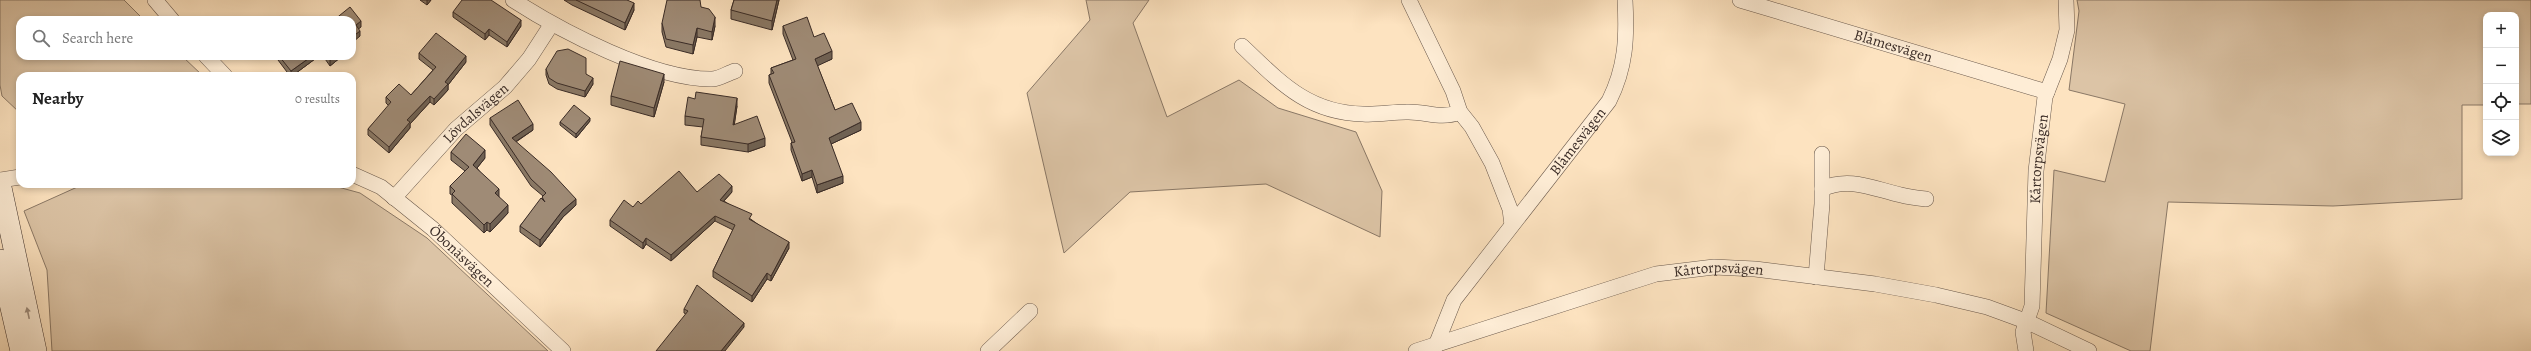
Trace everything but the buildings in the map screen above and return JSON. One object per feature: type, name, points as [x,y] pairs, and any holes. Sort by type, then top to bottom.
[{"type":"main road","points":[[0,183],[36,351]]},
{"type":"main road","points":[[0,260],[21,351]]},
{"type":"street","points":[[155,0],[169,16]]},
{"type":"street","points":[[513,0],[551,25],[636,62],[677,74],[713,79],[734,71]]},
{"type":"street","points":[[1409,0],[1452,91],[1460,112],[1472,127],[1492,163],[1510,209],[1512,225]]},
{"type":"street","name":"Blåmesvägen","points":[[1435,348],[1454,300],[1512,225],[1547,183],[1613,94],[1620,79],[1625,52],[1625,0]]},
{"type":"street","name":"Blåmesvägen","points":[[1740,0],[2047,92]]},
{"type":"street","name":"Kårtorpsvägen","points":[[2026,351],[2023,332],[2028,322],[2032,306],[2036,170],[2047,92],[2060,59],[2067,30],[2066,0]]},
{"type":"street","name":"Lövdalsvägen","points":[[394,198],[456,129],[505,87],[529,59],[551,25]]},
{"type":"street","points":[[1242,46],[1281,84],[1299,97],[1341,111],[1361,114],[1406,112],[1447,117],[1460,112]]},
{"type":"street","points":[[210,60],[221,72]]},
{"type":"street","points":[[1816,277],[1822,189],[1822,154]]},
{"type":"street","name":"Öbonäsvägen","points":[[356,176],[381,187],[433,229],[563,351]]},
{"type":"street","points":[[0,180],[16,178]]},
{"type":"street","points":[[1822,189],[1829,186],[1858,184],[1901,196],[1926,199]]},
{"type":"street","name":"Kårtorpsvägen","points":[[1416,351],[1435,348],[1656,274],[1714,267],[1875,284],[1936,295],[1987,307],[2028,322],[2089,351]]},
{"type":"street","points":[[988,351],[1030,311]]},
{"type":"shaded area","points":[[0,0],[124,0],[140,16],[16,16],[16,60],[186,60],[199,72],[16,72],[16,109],[2,96],[0,85]]},
{"type":"shaded area","points":[[1086,0],[1149,0],[1133,23],[1167,117],[1239,80],[1278,108],[1356,132],[1382,191],[1380,237],[1266,184],[1130,192],[1064,253],[1027,93],[1090,20]]},
{"type":"shaded area","points":[[2077,0],[2531,0],[2531,104],[2519,104],[2519,12],[2483,12],[2483,105],[2462,105],[2462,199],[2333,206],[2168,202],[2150,351],[2131,351],[2046,313],[2054,170],[2105,182],[2125,104],[2069,90],[2079,11]]},
{"type":"shaded area","points":[[75,188],[342,188],[360,193],[427,238],[548,351],[52,351],[47,270],[24,211]]}]
